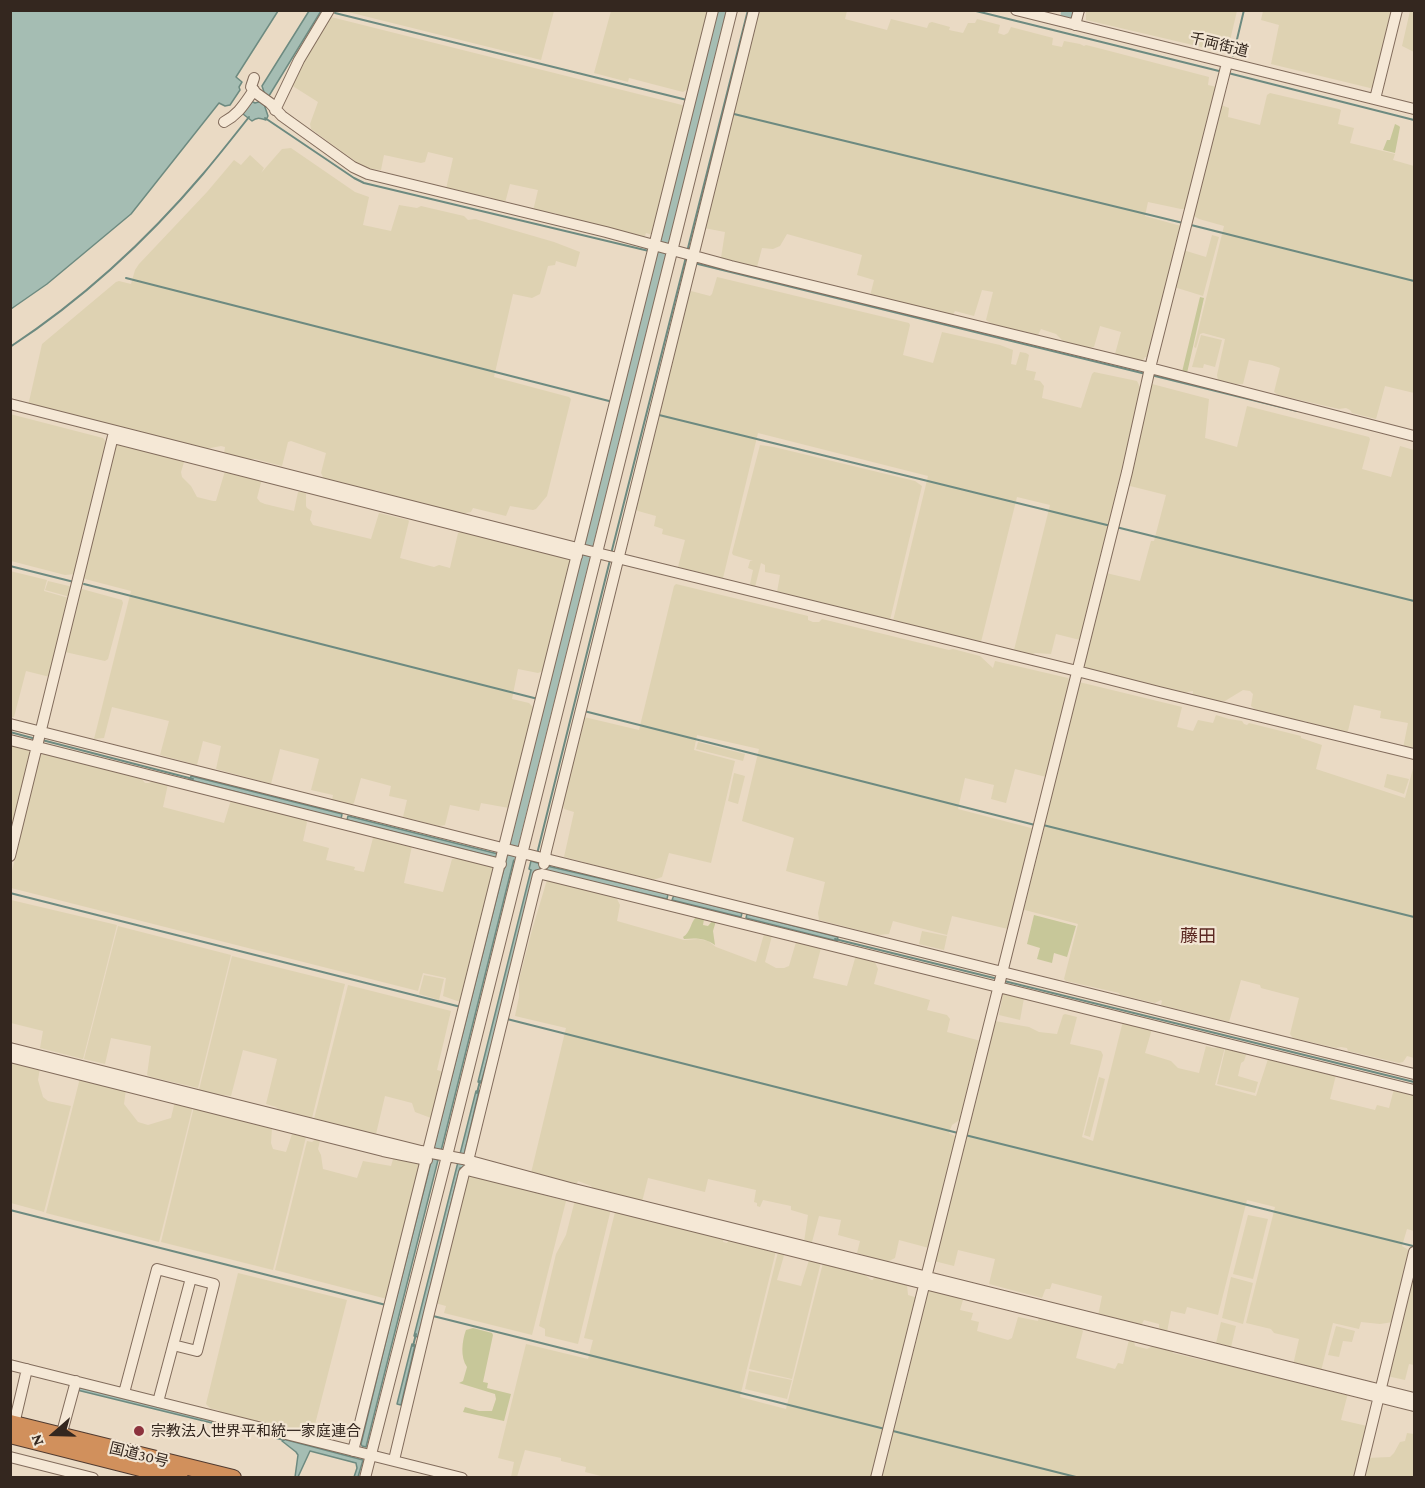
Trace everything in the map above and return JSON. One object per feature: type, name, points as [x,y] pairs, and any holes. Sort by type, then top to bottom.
[{"type":"highway","name":"国道30号","points":[[12,1428],[61,1436],[233,1478]]},
{"type":"highway","name":"国道30号","points":[[12,1428],[180,1478]]},
{"type":"street","points":[[224,122],[234,117],[239,111],[265,100],[299,60],[329,10]]},
{"type":"street","points":[[523,858],[581,711],[600,555],[654,414],[713,10]]},
{"type":"street","points":[[453,1160],[523,858],[678,253],[732,10]]},
{"type":"street","points":[[365,1478],[453,1160],[477,1086],[523,858],[678,253],[754,10]]},
{"type":"street","name":"千両街道","points":[[1016,10],[1057,16],[1075,26],[1225,70],[1375,99],[1414,109]]},
{"type":"street","points":[[1075,26],[1079,10]]},
{"type":"street","points":[[1375,99],[1397,10]]},
{"type":"street","points":[[876,1478],[1225,70]]},
{"type":"street","points":[[254,78],[251,87],[282,116],[344,160],[368,174],[572,224],[1149,373],[1414,436]]},
{"type":"street","points":[[10,404],[109,429],[114,434],[351,495],[1077,674],[1414,754]]},
{"type":"street","points":[[10,856],[114,434]]},
{"type":"street","points":[[10,724],[39,740],[345,817],[523,858],[1000,979],[1414,1074]]},
{"type":"street","points":[[10,740],[39,740],[345,817],[523,858],[1000,979],[1414,1090]]},
{"type":"street","points":[[353,1451],[477,1086],[535,886],[538,875],[523,858]]},
{"type":"street","points":[[10,1048],[51,1063]]},
{"type":"street","points":[[10,1057],[51,1063],[353,1138],[422,1151],[1379,1394],[1414,1406]]},
{"type":"street","points":[[394,1460],[464,1173],[453,1160]]},
{"type":"street","points":[[1359,1478],[1414,1252]]},
{"type":"street","points":[[124,1393],[157,1269],[214,1284],[197,1351],[173,1345]]},
{"type":"street","points":[[158,1402],[190,1278]]},
{"type":"street","points":[[10,1365],[26,1373],[76,1381],[462,1478]]},
{"type":"street","points":[[12,1428],[26,1373]]},
{"type":"street","points":[[61,1436],[76,1381]]},
{"type":"street","points":[[1379,1394],[1414,1398]]},
{"type":"street","points":[[10,1457],[93,1478]]},
{"type":"shaded area","points":[[11,10],[278,11],[236,77],[242,82],[240,90],[230,105],[225,106],[219,103],[131,214],[47,284],[11,309]]},
{"type":"shaded area","points":[[791,10],[847,11],[845,19],[887,30],[891,19],[927,28],[932,22],[950,27],[949,30],[963,33],[968,23],[975,23],[977,19],[1000,25],[998,33],[1004,35],[1011,27],[1053,38],[1052,45],[1062,47],[1064,41],[1086,45],[1209,77],[1208,85],[1217,87],[1185,209],[1148,202],[1145,216],[1181,226],[1149,357],[1140,361],[1115,354],[1121,332],[1100,326],[1094,347],[1088,348],[1070,344],[1056,334],[1041,329],[1038,335],[992,324],[986,320],[993,292],[982,290],[974,316],[955,311],[953,315],[870,296],[874,280],[857,275],[862,255],[787,234],[780,246],[773,249],[762,248],[757,267],[721,258],[725,232],[704,228],[758,11],[788,12]]},
{"type":"shaded area","points":[[1086,10],[1237,11],[1227,53],[1086,20]]},
{"type":"shaded area","points":[[309,11],[321,11],[264,104],[268,116],[266,120],[259,118],[252,121],[243,114],[251,101],[255,103],[262,101],[265,95],[262,86]]},
{"type":"shaded area","points":[[344,11],[554,11],[541,60]]},
{"type":"shaded area","points":[[611,11],[709,11],[688,89],[683,92],[629,78],[628,82],[594,73]]},
{"type":"shaded area","points":[[1263,11],[1391,11],[1373,87],[1271,64],[1279,25],[1261,20]]},
{"type":"shaded area","points":[[1410,11],[1414,11],[1414,52],[1402,46]]},
{"type":"shaded area","points":[[331,17],[686,107],[653,235],[646,233],[644,239],[557,217],[555,213],[533,211],[538,190],[510,184],[505,203],[489,197],[446,189],[453,158],[428,152],[425,162],[421,163],[384,155],[381,170],[369,169],[359,164],[311,129],[310,124],[318,102],[291,85]]},
{"type":"shaded area","points":[[1270,93],[1341,110],[1338,124],[1354,128],[1350,143],[1395,154],[1393,160],[1414,166],[1414,393],[1385,386],[1376,419],[1352,413],[1346,408],[1339,409],[1278,395],[1274,392],[1280,368],[1272,365],[1249,360],[1243,384],[1218,380],[1217,375],[1225,339],[1203,333],[1200,334],[1196,348],[1194,347],[1224,226],[1192,215],[1221,105],[1229,108],[1228,117],[1260,125],[1267,95]]},
{"type":"shaded area","points":[[291,148],[355,192],[369,197],[363,225],[391,231],[399,205],[417,208],[421,206],[464,216],[468,220],[475,219],[580,252],[576,267],[556,261],[555,265],[548,266],[540,294],[532,298],[513,294],[494,377],[571,399],[547,496],[536,509],[510,506],[506,516],[473,508],[471,512],[463,516],[376,490],[369,491],[324,479],[321,473],[326,453],[291,441],[288,442],[282,466],[224,454],[225,447],[221,446],[205,449],[128,430],[124,427],[113,427],[28,406],[42,344],[116,282],[131,284],[139,264],[234,160],[241,165],[250,155],[264,168],[261,173],[282,149]]},
{"type":"shaded area","points":[[1212,235],[1219,237],[1203,296],[1174,287],[1183,250],[1206,257]]},
{"type":"shaded area","points":[[717,277],[909,323],[903,355],[933,363],[942,332],[1013,350],[1011,364],[1016,365],[1020,352],[1026,353],[1029,355],[1026,370],[1036,372],[1034,380],[1040,381],[1044,386],[1042,398],[1081,408],[1094,372],[1137,381],[1141,389],[1080,640],[1056,634],[1051,654],[1031,655],[1014,650],[1050,505],[1017,497],[981,642],[893,621],[928,476],[758,433],[723,578],[678,567],[685,540],[662,534],[663,529],[654,526],[656,516],[636,509],[661,410],[659,406],[689,293],[691,291],[710,296]]},
{"type":"shaded area","points":[[1201,335],[1222,340],[1215,367],[1204,364],[1203,368],[1192,367]]},
{"type":"shaded area","points":[[1149,385],[1209,399],[1205,438],[1237,447],[1247,406],[1369,437],[1362,469],[1391,477],[1400,446],[1414,450],[1414,751],[1403,748],[1408,723],[1380,718],[1381,711],[1354,705],[1348,731],[1345,733],[1308,724],[1306,721],[1303,723],[1260,714],[1251,706],[1253,694],[1250,691],[1243,690],[1225,701],[1217,702],[1192,696],[1193,691],[1184,693],[1085,669],[1084,665],[1106,573],[1140,581],[1151,541],[1154,541],[1166,495],[1126,485]]},
{"type":"shaded area","points":[[10,414],[103,438],[107,443],[75,574],[65,575],[11,561]]},
{"type":"shaded area","points":[[118,443],[185,459],[181,472],[182,477],[197,497],[216,501],[225,471],[262,479],[257,498],[265,504],[294,511],[298,492],[305,492],[306,506],[312,511],[310,520],[313,525],[371,539],[379,513],[408,520],[400,558],[434,567],[439,565],[450,568],[458,533],[462,531],[570,559],[543,671],[538,673],[518,669],[512,699],[529,703],[535,709],[509,808],[481,803],[479,811],[450,805],[445,825],[439,826],[403,817],[407,800],[389,796],[391,786],[361,778],[354,803],[351,805],[332,800],[333,795],[311,790],[319,759],[280,749],[271,784],[216,769],[221,746],[203,741],[197,765],[160,755],[169,721],[112,707],[104,738],[94,739],[131,591],[83,577],[115,446]]},
{"type":"shaded area","points":[[760,445],[915,481],[922,486],[890,620],[777,592],[780,575],[765,572],[765,565],[761,563],[755,587],[750,584],[753,570],[748,568],[750,561],[753,561],[732,553]]},
{"type":"shaded area","points":[[10,571],[47,580],[44,591],[69,598],[50,677],[26,671],[14,717],[10,717]]},
{"type":"shaded area","points":[[48,581],[73,587],[70,597],[45,590]]},
{"type":"shaded area","points":[[676,584],[808,616],[808,620],[813,622],[819,622],[822,619],[980,656],[993,668],[995,661],[1068,678],[1071,682],[1046,777],[1015,769],[1006,803],[991,799],[994,785],[965,778],[958,809],[1035,829],[1008,929],[952,916],[947,935],[893,921],[889,934],[878,935],[819,920],[818,913],[825,882],[786,871],[794,838],[742,821],[759,749],[697,735],[694,750],[735,761],[711,863],[669,853],[662,877],[653,880],[564,857],[574,812],[564,809],[563,805],[584,717],[639,730]]},
{"type":"shaded area","points":[[82,589],[122,600],[123,603],[108,659],[105,661],[65,652]]},
{"type":"shaded area","points":[[1079,682],[1182,707],[1177,727],[1193,731],[1198,720],[1213,723],[1216,715],[1242,721],[1247,725],[1249,723],[1301,736],[1301,738],[1322,745],[1316,769],[1405,798],[1414,765],[1414,1058],[1407,1056],[1403,1062],[1399,1063],[1348,1051],[1347,1048],[1336,1048],[1293,1038],[1290,1034],[1299,998],[1241,980],[1229,1022],[1161,1005],[1161,1000],[1155,1003],[1064,979],[1078,924],[1021,909]]},
{"type":"shaded area","points":[[698,742],[745,754],[743,761],[696,749]]},
{"type":"shaded area","points":[[10,744],[28,749],[31,754],[10,833]]},
{"type":"shaded area","points":[[45,753],[140,777],[145,783],[154,780],[168,784],[163,807],[224,823],[231,800],[303,818],[307,822],[303,841],[329,848],[326,860],[355,867],[354,870],[364,872],[373,838],[412,846],[404,883],[443,892],[452,859],[459,858],[495,867],[462,1001],[443,996],[446,978],[423,973],[418,991],[11,888],[11,875],[40,756]]},
{"type":"shaded area","points":[[734,773],[745,776],[738,804],[728,801]]},
{"type":"shaded area","points":[[1387,774],[1409,779],[1404,794],[1384,787]]},
{"type":"shaded area","points":[[191,776],[342,814],[341,819],[190,780]]},
{"type":"shaded area","points":[[348,816],[498,854],[497,858],[347,820]]},
{"type":"shaded area","points":[[507,856],[514,859],[441,1151],[436,1150],[434,1147]]},
{"type":"shaded area","points":[[531,861],[541,864],[540,869],[481,1083],[478,1082],[531,870],[529,869]]},
{"type":"shaded area","points":[[547,866],[668,894],[667,899],[546,871]]},
{"type":"shaded area","points":[[547,880],[608,894],[617,899],[620,905],[617,921],[684,940],[708,941],[716,947],[756,962],[764,934],[769,934],[772,936],[765,962],[776,968],[789,966],[796,942],[800,941],[821,948],[813,978],[847,986],[856,955],[874,960],[878,969],[874,984],[930,1000],[927,1010],[947,1015],[950,1019],[947,1032],[981,1041],[961,1119],[952,1125],[949,1133],[957,1137],[929,1248],[899,1240],[895,1258],[887,1262],[882,1261],[857,1253],[860,1241],[838,1235],[841,1220],[819,1216],[812,1242],[804,1242],[808,1215],[791,1210],[791,1206],[763,1200],[760,1207],[757,1206],[754,1202],[756,1190],[708,1179],[705,1192],[648,1178],[642,1202],[593,1189],[578,1181],[576,1185],[531,1173],[566,1028],[515,1016],[519,997],[519,980]]},
{"type":"shaded area","points":[[674,895],[742,913],[741,917],[672,900]]},
{"type":"shaded area","points":[[11,900],[117,925],[83,1059],[40,1048],[43,1031],[11,1023]]},
{"type":"shaded area","points":[[747,914],[838,937],[837,941],[746,918]]},
{"type":"shaded area","points":[[118,926],[231,955],[198,1088],[147,1075],[151,1046],[111,1038],[105,1064],[84,1059]]},
{"type":"shaded area","points":[[922,931],[947,936],[944,950],[919,944]]},
{"type":"shaded area","points":[[232,956],[345,984],[312,1118],[266,1104],[277,1059],[243,1050],[231,1096],[199,1090]]},
{"type":"shaded area","points":[[424,975],[444,979],[439,1000],[419,994]]},
{"type":"shaded area","points":[[348,985],[451,1011],[437,1070],[444,1072],[431,1118],[415,1112],[412,1103],[385,1096],[376,1134],[314,1119]]},
{"type":"shaded area","points":[[1003,993],[1024,998],[1020,1020],[999,1015]]},
{"type":"shaded area","points":[[1065,1014],[1077,1017],[1070,1044],[1101,1051],[1103,1055],[1082,1137],[1093,1141],[1123,1021],[1152,1029],[1145,1053],[1171,1061],[1178,1068],[1199,1073],[1206,1046],[1225,1047],[1215,1085],[1256,1096],[1268,1059],[1336,1075],[1330,1099],[1375,1110],[1377,1105],[1389,1108],[1394,1089],[1414,1094],[1414,1231],[1407,1229],[1402,1246],[1409,1252],[1393,1322],[1380,1324],[1361,1322],[1359,1329],[1333,1323],[1321,1371],[1293,1365],[1299,1339],[1246,1323],[1275,1207],[1247,1200],[1218,1315],[1187,1307],[1185,1314],[1171,1311],[1167,1332],[1159,1328],[1159,1324],[1144,1320],[1138,1326],[1098,1316],[1102,1296],[1052,1283],[1050,1289],[1045,1290],[1042,1298],[989,1284],[995,1259],[958,1250],[954,1266],[934,1261],[995,1021],[1057,1034]]},
{"type":"shaded area","points":[[1226,1046],[1247,1052],[1238,1076],[1258,1082],[1255,1093],[1217,1084]]},
{"type":"shaded area","points":[[10,1061],[40,1068],[38,1080],[43,1097],[48,1101],[71,1106],[44,1212],[11,1203]]},
{"type":"shaded area","points":[[1099,1077],[1105,1079],[1090,1137],[1084,1135]]},
{"type":"shaded area","points":[[80,1078],[126,1089],[124,1104],[138,1122],[148,1125],[171,1118],[175,1101],[193,1106],[159,1242],[46,1213]]},
{"type":"shaded area","points":[[476,1091],[479,1091],[464,1155],[460,1154]]},
{"type":"shaded area","points":[[194,1107],[272,1128],[273,1149],[286,1152],[292,1134],[306,1137],[273,1270],[161,1242]]},
{"type":"shaded area","points":[[316,1139],[320,1141],[318,1149],[323,1169],[357,1178],[363,1161],[391,1166],[394,1156],[420,1163],[387,1299],[275,1270],[307,1141],[312,1142]]},
{"type":"shaded area","points":[[432,1158],[438,1160],[366,1447],[361,1444]]},
{"type":"shaded area","points":[[458,1162],[466,1164],[466,1167],[460,1168],[418,1337],[414,1336]]},
{"type":"shaded area","points":[[468,1174],[566,1201],[532,1335],[444,1313],[446,1306],[435,1303]]},
{"type":"shaded area","points":[[575,1200],[611,1209],[578,1344],[545,1336],[545,1329],[539,1326],[556,1254],[566,1235]]},
{"type":"shaded area","points":[[615,1212],[724,1238],[723,1242],[727,1243],[729,1239],[776,1251],[740,1397],[786,1409],[823,1263],[863,1273],[871,1280],[878,1276],[907,1285],[908,1295],[918,1298],[872,1477],[605,1477],[585,1472],[586,1467],[561,1461],[561,1458],[525,1450],[517,1477],[511,1477],[514,1462],[498,1458],[526,1344],[588,1359],[593,1340],[584,1338]]},
{"type":"shaded area","points":[[1248,1215],[1268,1219],[1253,1279],[1233,1274]]},
{"type":"shaded area","points":[[778,1252],[785,1252],[777,1280],[801,1286],[809,1260],[821,1262],[792,1379],[749,1369]]},
{"type":"shaded area","points":[[238,1273],[347,1300],[312,1436],[282,1429],[283,1423],[275,1426],[265,1424],[258,1420],[257,1422],[222,1413],[211,1409],[206,1404]]},
{"type":"shaded area","points":[[1231,1277],[1253,1283],[1243,1324],[1222,1318]]},
{"type":"shaded area","points":[[1413,1279],[1414,1365],[1409,1364],[1405,1380],[1387,1376]]},
{"type":"shaded area","points":[[927,1290],[960,1297],[959,1299],[963,1300],[960,1310],[973,1313],[971,1320],[979,1322],[977,1331],[1008,1340],[1012,1338],[1018,1317],[1038,1321],[1039,1317],[1080,1328],[1083,1331],[1076,1358],[1115,1369],[1118,1363],[1123,1364],[1129,1340],[1134,1341],[1135,1346],[1147,1349],[1153,1346],[1172,1350],[1173,1353],[1348,1393],[1341,1420],[1367,1426],[1355,1477],[879,1478]]},
{"type":"shaded area","points":[[1221,1322],[1236,1326],[1231,1347],[1216,1343]]},
{"type":"shaded area","points":[[1336,1326],[1355,1331],[1352,1342],[1343,1341],[1339,1357],[1328,1355]]},
{"type":"shaded area","points":[[412,1344],[415,1345],[401,1405],[397,1404]]},
{"type":"shaded area","points":[[749,1371],[792,1380],[787,1399],[745,1389]]},
{"type":"shaded area","points":[[78,1387],[212,1420],[212,1423],[77,1390]]},
{"type":"shaded area","points":[[1407,1433],[1414,1434],[1414,1477],[1362,1478],[1367,1458],[1390,1457],[1400,1442],[1405,1441]]},
{"type":"shaded area","points":[[283,1439],[363,1460],[358,1477],[354,1477],[356,1463],[310,1451],[298,1477],[295,1477],[298,1455],[282,1441]]},
{"type":"green space","points":[[1395,124],[1400,127],[1395,153],[1383,150],[1387,140],[1390,140]]},
{"type":"green space","points":[[1200,297],[1204,298],[1187,373],[1182,372]]},
{"type":"green space","points":[[1034,915],[1076,926],[1067,957],[1054,953],[1052,963],[1037,959],[1040,948],[1027,944]]},
{"type":"green space","points":[[696,917],[704,919],[703,925],[708,926],[713,920],[716,921],[713,931],[715,945],[700,939],[684,939],[683,937],[688,933]]},
{"type":"green space","points":[[473,1328],[493,1335],[483,1382],[488,1383],[487,1388],[511,1394],[504,1421],[463,1412],[465,1407],[479,1411],[492,1411],[496,1399],[495,1394],[459,1383],[463,1381],[467,1367],[463,1354],[466,1330]]},
{"type":"waterway","points":[[511,856],[722,10]]},
{"type":"waterway","points":[[687,252],[748,10]]},
{"type":"waterway","points":[[972,10],[1223,72]]},
{"type":"waterway","points":[[1068,15],[1069,10]]},
{"type":"waterway","points":[[1233,56],[1244,10]]},
{"type":"waterway","points":[[335,13],[687,100]]},
{"type":"waterway","points":[[1228,73],[1414,120]]},
{"type":"waterway","points":[[734,114],[1183,223]]},
{"type":"waterway","points":[[10,347],[88,289],[137,245],[182,198],[249,117]]},
{"type":"waterway","points":[[265,118],[364,183],[649,251]]},
{"type":"waterway","points":[[1191,225],[1414,281]]},
{"type":"waterway","points":[[611,554],[686,257]]},
{"type":"waterway","points":[[694,263],[1146,374]]},
{"type":"waterway","points":[[126,278],[609,401]]},
{"type":"waterway","points":[[1151,375],[1297,411]]},
{"type":"waterway","points":[[659,415],[1111,526]]},
{"type":"waterway","points":[[1116,527],[1414,601]]},
{"type":"waterway","points":[[537,854],[610,560]]},
{"type":"waterway","points":[[10,566],[74,582]]},
{"type":"waterway","points":[[84,584],[538,699]]},
{"type":"waterway","points":[[584,711],[1035,825]]},
{"type":"waterway","points":[[10,732],[36,739]]},
{"type":"waterway","points":[[42,740],[193,779]]},
{"type":"waterway","points":[[1043,825],[1414,917]]},
{"type":"waterway","points":[[10,893],[461,1007]]},
{"type":"waterway","points":[[835,939],[998,979]]},
{"type":"waterway","points":[[1004,981],[1414,1082]]},
{"type":"waterway","points":[[507,1019],[958,1133]]},
{"type":"waterway","points":[[477,1093],[480,1081]]},
{"type":"waterway","points":[[965,1135],[1413,1246]]},
{"type":"waterway","points":[[10,1210],[386,1305]]},
{"type":"waterway","points":[[433,1316],[885,1429]]},
{"type":"waterway","points":[[413,1346],[416,1334]]},
{"type":"waterway","points":[[893,1431],[1080,1478]]},
{"type":"waterway","points":[[272,1437],[284,1440]]},
{"type":"place","name":"宗教法人世界平和統一家庭連合","points":[[139,1431]]},
{"type":"district","name":"藤田","points":[[1198,936]]}]
